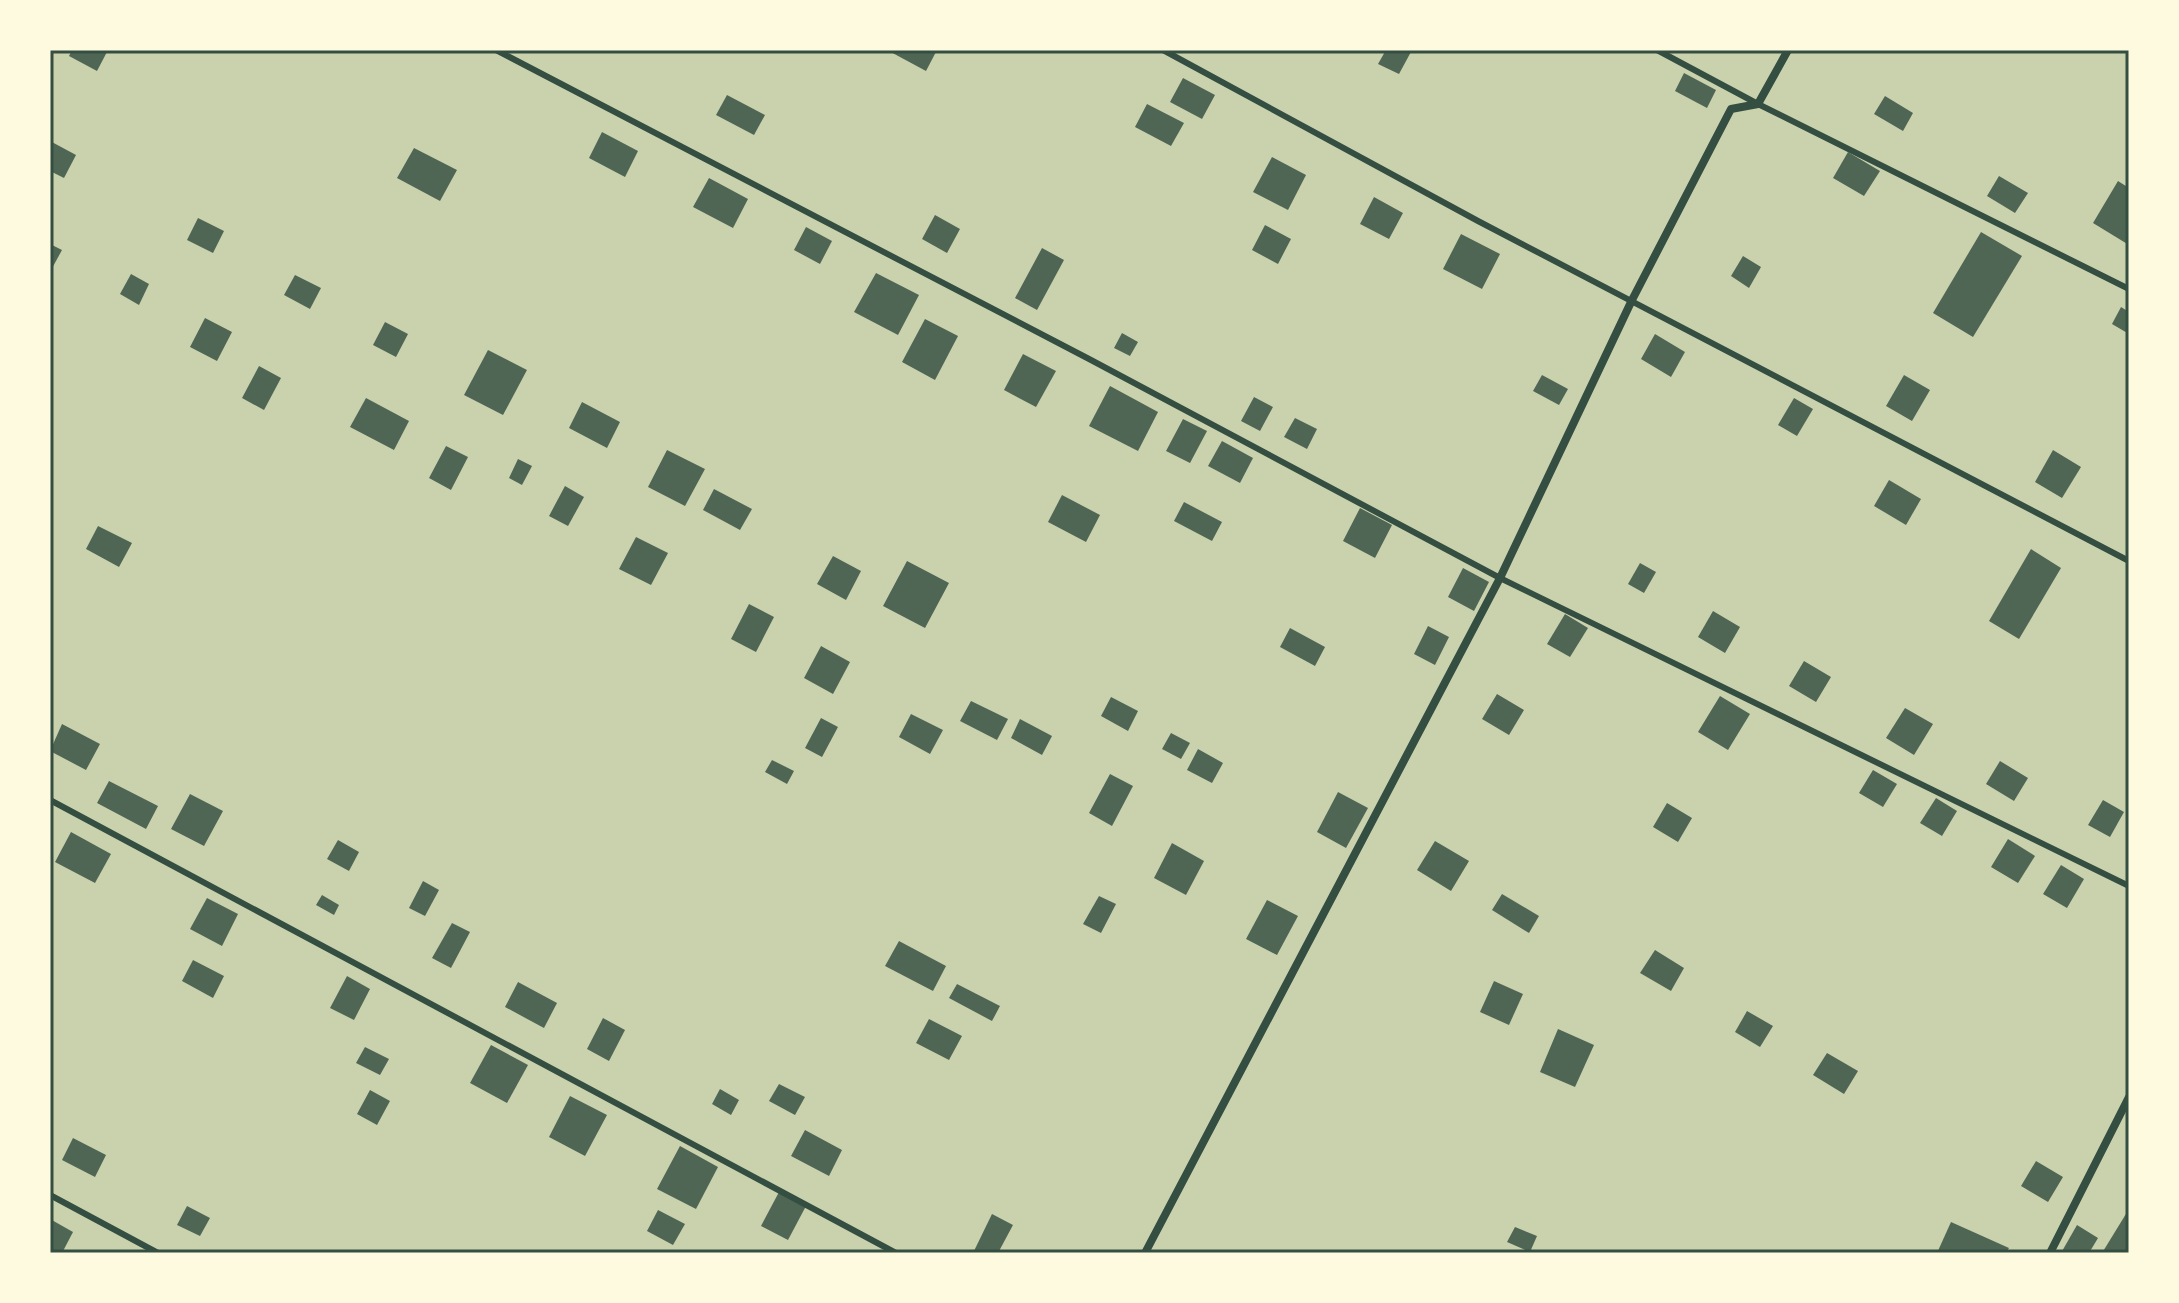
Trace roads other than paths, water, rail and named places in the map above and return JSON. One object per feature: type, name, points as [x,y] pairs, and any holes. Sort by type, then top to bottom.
[{"type":"street","points":[[1145,1253],[1500,578],[1632,300],[1731,109],[1758,104],[1788,50]]},
{"type":"street","points":[[2050,1253],[2129,1097]]},
{"type":"lane","points":[[496,50],[1091,360],[1500,578],[2129,886]]},
{"type":"lane","points":[[1163,50],[1478,221],[2129,561]]},
{"type":"lane","points":[[1657,50],[1758,104],[2129,289]]},
{"type":"lane","points":[[50,800],[896,1253]]},
{"type":"lane","points":[[50,1195],[158,1253]]}]
